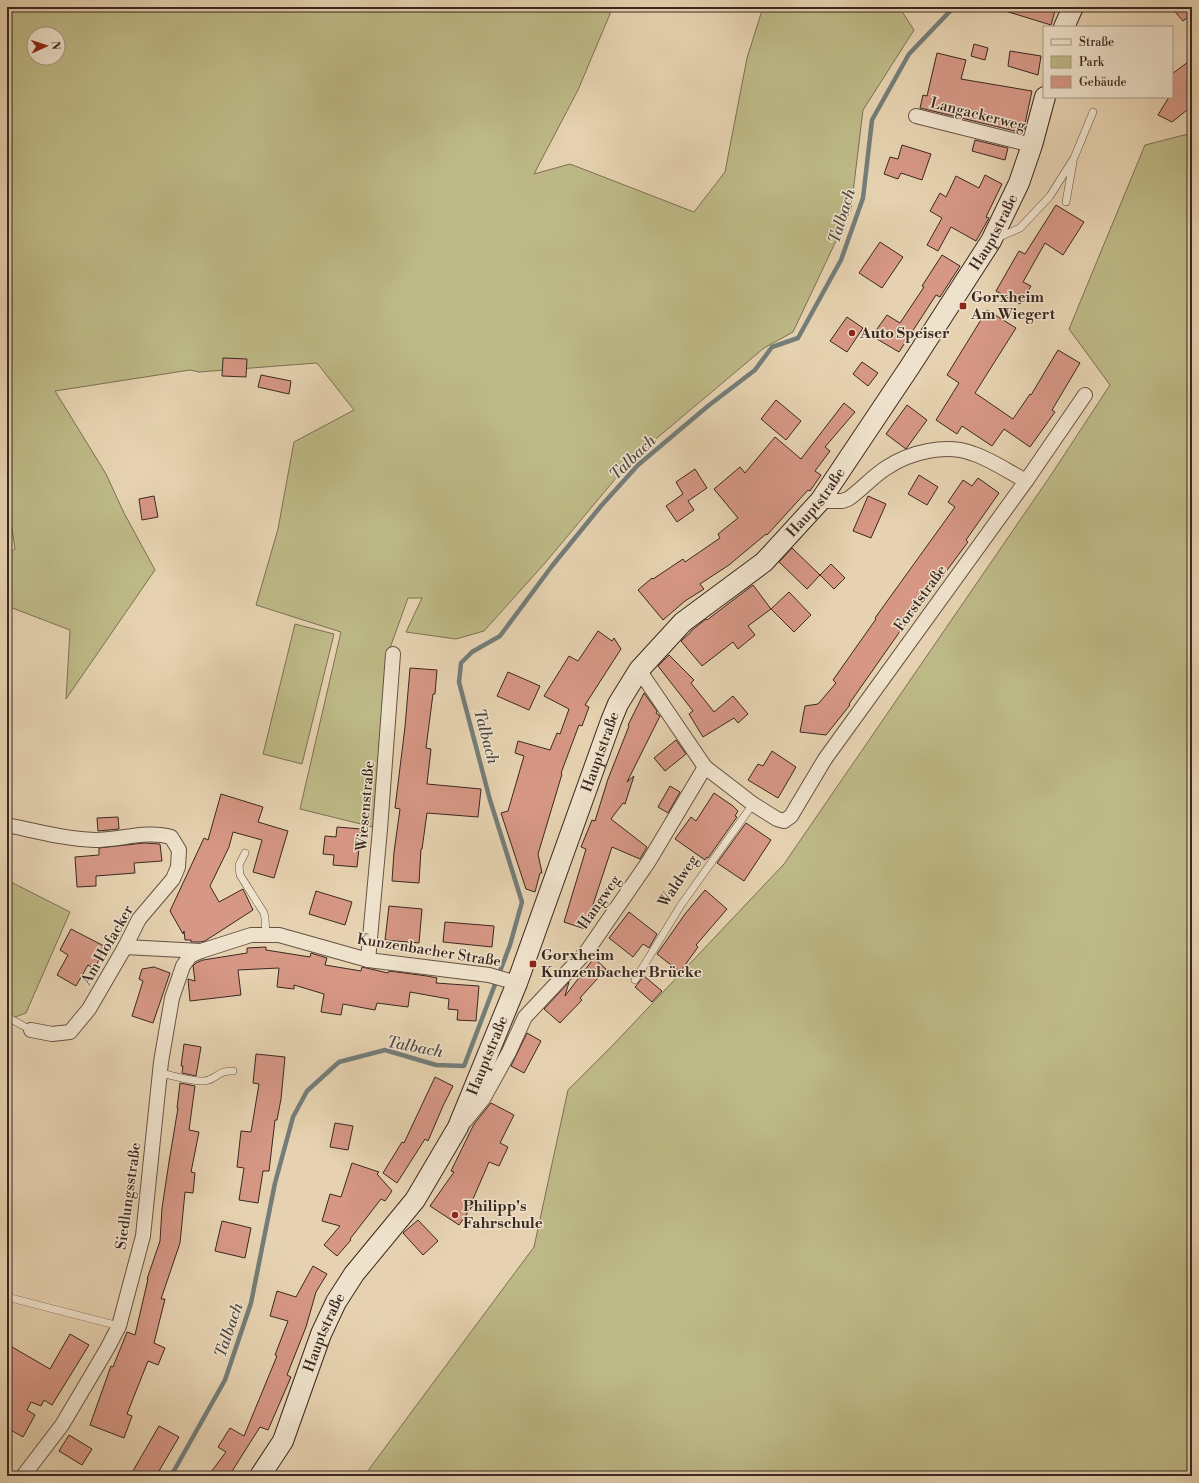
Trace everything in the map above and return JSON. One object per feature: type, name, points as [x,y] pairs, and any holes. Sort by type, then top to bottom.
[{"type":"main road","points":[[1064,26],[1073,7]]},
{"type":"main road","name":"Hauptstraße","points":[[260,1476],[282,1441],[321,1334],[336,1302],[354,1274],[415,1200],[458,1127],[511,981],[618,704],[639,670],[683,622],[764,562],[820,501],[909,368],[991,241],[1019,183],[1032,145],[1045,98]]},
{"type":"street","name":"Langackerweg","points":[[916,116],[1032,145]]},
{"type":"street","name":"Forststraße","points":[[753,804],[777,819],[784,821],[791,816],[830,752],[1026,481],[1085,395]]},
{"type":"street","points":[[820,501],[842,501],[848,499],[878,474],[897,461],[924,452],[948,449],[962,450],[975,454],[1026,481]]},
{"type":"street","name":"Wiesenstraße","points":[[368,960],[381,821],[393,654]]},
{"type":"street","points":[[639,670],[704,767],[753,804]]},
{"type":"street","name":"Hangweg","points":[[458,1127],[483,1099],[509,1052],[525,1017],[586,951],[649,861],[704,767]]},
{"type":"street","name":"Am Hofacker","points":[[7,825],[70,838],[95,840],[160,834],[171,837],[179,850],[178,867],[173,879],[139,919],[125,947],[89,1009],[70,1032],[52,1034],[31,1030]]},
{"type":"street","name":"Kunzenbacher Straße","points":[[125,947],[201,950],[251,935],[279,935],[368,960],[489,975],[511,981]]},
{"type":"street","name":"Siedlungsstraße","points":[[23,1476],[62,1425],[107,1349],[118,1326],[143,1236],[160,1073],[172,998],[182,966],[190,956],[201,950]]},
{"type":"lane","points":[[991,241],[1020,228],[1050,196],[1074,158],[1093,112]]},
{"type":"lane","points":[[1066,202],[1074,158]]},
{"type":"lane","name":"Waldweg","points":[[635,980],[681,905],[753,804]]},
{"type":"lane","points":[[245,853],[239,865],[240,875],[264,913],[266,935]]},
{"type":"lane","points":[[7,1017],[31,1030]]},
{"type":"lane","points":[[160,1073],[202,1081],[211,1079],[225,1070],[233,1071]]},
{"type":"lane","points":[[7,1297],[118,1326]]},
{"type":"green space","points":[[7,7],[610,7],[610,14],[578,90],[534,174],[570,164],[694,212],[725,172],[747,58],[763,7],[899,7],[914,30],[863,110],[851,209],[793,332],[764,348],[632,459],[545,563],[484,631],[456,639],[406,632],[422,598],[408,598],[386,659],[373,827],[300,809],[341,632],[256,605],[278,529],[294,442],[354,410],[317,363],[199,372],[190,370],[55,391],[106,474],[124,513],[155,570],[66,699],[70,630],[7,606],[7,555],[15,549],[7,494]]},
{"type":"green space","points":[[1192,133],[1192,1476],[364,1476],[534,1247],[568,1090],[613,1045],[784,864],[1051,475],[1110,385],[1069,329],[1145,145]]},
{"type":"green space","points":[[295,624],[334,634],[302,764],[263,754]]},
{"type":"green space","points":[[7,880],[70,912],[26,1013],[7,1020]]},
{"type":"building","points":[[1002,7],[1056,7],[1051,25],[1002,10]]},
{"type":"building","points":[[1171,7],[1192,7],[1192,14],[1183,21]]},
{"type":"building","points":[[974,44],[988,48],[985,60],[971,56]]},
{"type":"building","points":[[1010,51],[1041,56],[1038,75],[1008,66]]},
{"type":"building","points":[[937,53],[966,60],[961,79],[1032,91],[1023,133],[920,108],[923,95],[927,96]]},
{"type":"building","points":[[1192,59],[1192,106],[1172,122],[1158,115],[1168,98],[1173,98],[1173,73]]},
{"type":"building","points":[[975,140],[1008,148],[1005,160],[972,151]]},
{"type":"building","points":[[902,145],[931,154],[922,180],[901,173],[898,179],[884,174],[890,157],[898,159]]},
{"type":"building","points":[[985,175],[1002,184],[986,217],[989,218],[976,241],[951,227],[938,251],[927,245],[942,218],[930,211],[940,193],[946,197],[956,176],[979,188]]},
{"type":"building","points":[[1056,205],[1084,222],[1063,255],[1045,243],[1023,282],[1031,286],[1020,304],[996,291],[1019,251],[1025,254]]},
{"type":"building","points":[[880,242],[903,257],[882,288],[859,273]]},
{"type":"building","points":[[942,255],[960,266],[940,297],[936,295],[899,352],[872,336],[887,315],[900,323],[924,287],[922,286]]},
{"type":"building","points":[[987,310],[1016,328],[975,393],[1013,419],[1030,394],[1031,395],[1058,350],[1080,363],[1052,410],[1055,412],[1030,447],[1004,429],[992,446],[962,426],[957,434],[936,420],[959,383],[947,375]]},
{"type":"building","points":[[847,317],[863,328],[847,352],[830,341]]},
{"type":"building","points":[[223,358],[247,359],[246,377],[222,376]]},
{"type":"building","points":[[862,362],[878,373],[868,386],[853,374]]},
{"type":"building","points":[[261,375],[291,381],[289,394],[258,387]]},
{"type":"building","points":[[776,400],[801,421],[786,440],[761,419]]},
{"type":"building","points":[[844,403],[855,412],[825,447],[830,451],[815,471],[821,475],[810,491],[808,490],[767,535],[766,534],[729,565],[700,584],[704,589],[685,601],[663,620],[638,590],[652,578],[653,579],[683,559],[685,562],[720,538],[718,534],[738,518],[714,489],[740,467],[745,473],[775,437],[801,459]]},
{"type":"building","points":[[907,405],[927,420],[906,449],[886,434]]},
{"type":"building","points":[[695,469],[707,488],[688,501],[694,510],[677,522],[666,506],[683,494],[676,482]]},
{"type":"building","points":[[919,475],[938,487],[927,505],[908,494]]},
{"type":"building","points":[[978,478],[999,493],[966,540],[968,542],[924,601],[922,600],[849,704],[850,705],[826,735],[800,732],[805,706],[818,704],[836,683],[833,680],[876,619],[875,618],[955,507],[948,502],[963,480],[972,486]]},
{"type":"building","points":[[154,496],[158,517],[142,520],[139,499]]},
{"type":"building","points":[[868,496],[886,504],[871,538],[853,531]]},
{"type":"building","points":[[792,548],[820,575],[807,589],[779,562]]},
{"type":"building","points":[[831,564],[845,578],[834,589],[820,575]]},
{"type":"building","points":[[753,585],[771,609],[748,626],[755,635],[738,649],[733,642],[702,666],[681,641],[706,619],[707,620]]},
{"type":"building","points":[[789,592],[811,615],[794,632],[771,609]]},
{"type":"building","points":[[598,631],[612,641],[614,638],[621,649],[585,705],[589,707],[582,726],[579,725],[561,773],[562,774],[538,854],[542,873],[540,873],[535,892],[526,889],[501,813],[508,811],[524,756],[515,753],[518,741],[550,750],[557,733],[560,734],[569,709],[544,696],[569,656],[578,661]]},
{"type":"building","points":[[669,655],[694,680],[691,683],[714,712],[733,696],[748,714],[738,723],[734,718],[703,737],[689,714],[693,711],[658,666]]},
{"type":"building","points":[[410,668],[437,670],[435,694],[433,694],[426,748],[431,749],[427,784],[481,789],[478,817],[427,813],[421,849],[419,883],[392,881],[394,852],[400,809],[395,808],[405,727]]},
{"type":"building","points":[[508,672],[540,686],[529,710],[497,696]]},
{"type":"building","points":[[644,693],[657,711],[656,713],[660,716],[627,782],[634,776],[625,804],[623,803],[611,819],[647,847],[640,859],[612,847],[585,929],[564,922],[586,849],[581,847],[592,820],[595,821],[608,779],[629,726],[628,725]]},
{"type":"building","points":[[676,740],[686,754],[665,771],[654,758]]},
{"type":"building","points":[[772,751],[796,767],[778,798],[748,780],[758,764],[763,766]]},
{"type":"building","points":[[670,786],[680,792],[668,813],[658,807]]},
{"type":"building","points":[[714,793],[738,811],[735,816],[737,817],[708,858],[707,857],[705,860],[675,839],[691,817],[696,821]]},
{"type":"building","points":[[221,794],[263,807],[258,822],[288,831],[274,878],[253,872],[262,840],[233,832],[229,847],[210,886],[219,902],[243,889],[253,910],[205,941],[191,942],[191,940],[185,940],[184,931],[183,934],[170,911],[204,838],[208,840]]},
{"type":"building","points":[[118,817],[119,829],[98,831],[97,818]]},
{"type":"building","points":[[746,823],[771,840],[744,881],[717,863]]},
{"type":"building","points":[[337,827],[361,829],[357,867],[333,865],[334,855],[323,854],[325,836],[336,837]]},
{"type":"building","points":[[144,843],[160,844],[162,861],[134,863],[135,873],[96,876],[96,886],[77,887],[75,857],[99,855],[99,848]]},
{"type":"building","points":[[705,890],[727,909],[696,945],[698,947],[680,972],[657,954],[685,914]]},
{"type":"building","points":[[316,891],[352,902],[345,925],[309,914]]},
{"type":"building","points":[[389,906],[422,909],[419,943],[385,940]]},
{"type":"building","points":[[629,912],[657,934],[649,948],[643,944],[633,957],[609,938]]},
{"type":"building","points":[[445,922],[494,926],[492,947],[443,942]]},
{"type":"building","points":[[71,929],[106,947],[94,969],[88,965],[76,986],[57,975],[68,955],[60,950]]},
{"type":"building","points":[[266,947],[266,950],[310,957],[311,953],[327,958],[325,965],[361,971],[362,967],[388,973],[389,971],[437,978],[436,983],[479,986],[476,1021],[457,1020],[458,1010],[448,1009],[449,999],[410,992],[408,1007],[377,1003],[375,1010],[343,1004],[341,1015],[321,1012],[324,994],[294,985],[294,989],[277,987],[279,968],[238,970],[241,995],[190,1001],[188,979],[195,981],[193,966],[196,963],[203,960],[247,953],[247,948]]},
{"type":"building","points":[[594,958],[606,969],[580,998],[582,1000],[560,1023],[544,1009],[569,982],[565,996]]},
{"type":"building","points":[[154,967],[170,973],[153,1023],[132,1016],[143,981],[139,979],[142,969]]},
{"type":"building","points":[[644,976],[662,991],[652,1002],[635,987]]},
{"type":"building","points":[[527,1033],[541,1041],[524,1073],[511,1066]]},
{"type":"building","points":[[184,1044],[201,1047],[196,1076],[182,1073],[183,1066],[181,1066]]},
{"type":"building","points":[[256,1054],[285,1057],[281,1099],[277,1120],[275,1120],[269,1171],[263,1171],[258,1203],[239,1200],[244,1168],[237,1167],[241,1131],[251,1132],[259,1084],[253,1083]]},
{"type":"building","points":[[435,1077],[453,1086],[428,1141],[425,1139],[397,1183],[383,1173],[402,1142],[404,1143]]},
{"type":"building","points":[[180,1083],[195,1086],[189,1130],[199,1132],[191,1172],[195,1173],[193,1193],[185,1192],[180,1243],[161,1299],[165,1299],[154,1343],[165,1348],[158,1365],[148,1361],[127,1414],[132,1416],[124,1438],[90,1425],[111,1366],[113,1367],[127,1332],[135,1335],[147,1279],[160,1241],[162,1208],[178,1108]]},
{"type":"building","points":[[491,1103],[514,1115],[500,1143],[508,1147],[499,1166],[489,1162],[473,1199],[476,1201],[459,1225],[430,1206],[454,1172],[451,1171],[474,1124]]},
{"type":"building","points":[[335,1123],[353,1126],[348,1150],[330,1147]]},
{"type":"building","points":[[352,1163],[379,1172],[377,1174],[392,1191],[385,1201],[381,1199],[350,1239],[351,1240],[337,1256],[324,1245],[340,1226],[322,1221],[330,1194],[341,1197]]},
{"type":"building","points":[[418,1220],[438,1241],[423,1255],[403,1233]]},
{"type":"building","points":[[222,1221],[251,1228],[245,1258],[215,1251]]},
{"type":"building","points":[[313,1266],[327,1274],[316,1292],[306,1327],[287,1375],[291,1377],[268,1430],[260,1427],[229,1476],[208,1476],[226,1452],[218,1447],[230,1428],[244,1436],[277,1356],[275,1355],[288,1321],[270,1316],[277,1291],[296,1297]]},
{"type":"building","points":[[70,1334],[89,1345],[52,1405],[44,1400],[41,1406],[31,1402],[27,1410],[35,1415],[23,1437],[7,1428],[7,1344],[50,1369]]},
{"type":"building","points":[[159,1426],[179,1437],[156,1476],[130,1476]]},
{"type":"building","points":[[69,1435],[92,1449],[82,1465],[59,1451]]},
{"type":"waterway","name":"Talbach","points":[[171,1476],[225,1380],[251,1303],[275,1183],[293,1117],[307,1091],[339,1062],[385,1050],[436,1065],[464,1066],[510,945],[522,902],[490,800],[459,682],[461,663],[472,652],[500,636],[552,566],[601,506],[638,465],[708,406],[755,370],[772,347],[798,338],[841,260],[863,198],[872,120],[909,54],[954,7]]},
{"type":"place","name":"Gorxheim Am Wiegert","points":[[963,306]]},
{"type":"place","name":"Auto Speiser","points":[[852,333]]},
{"type":"place","name":"Gorxheim Kunzenbacher Brücke","points":[[533,964]]},
{"type":"place","name":"Philipp's Fahrschule","points":[[455,1215]]}]
